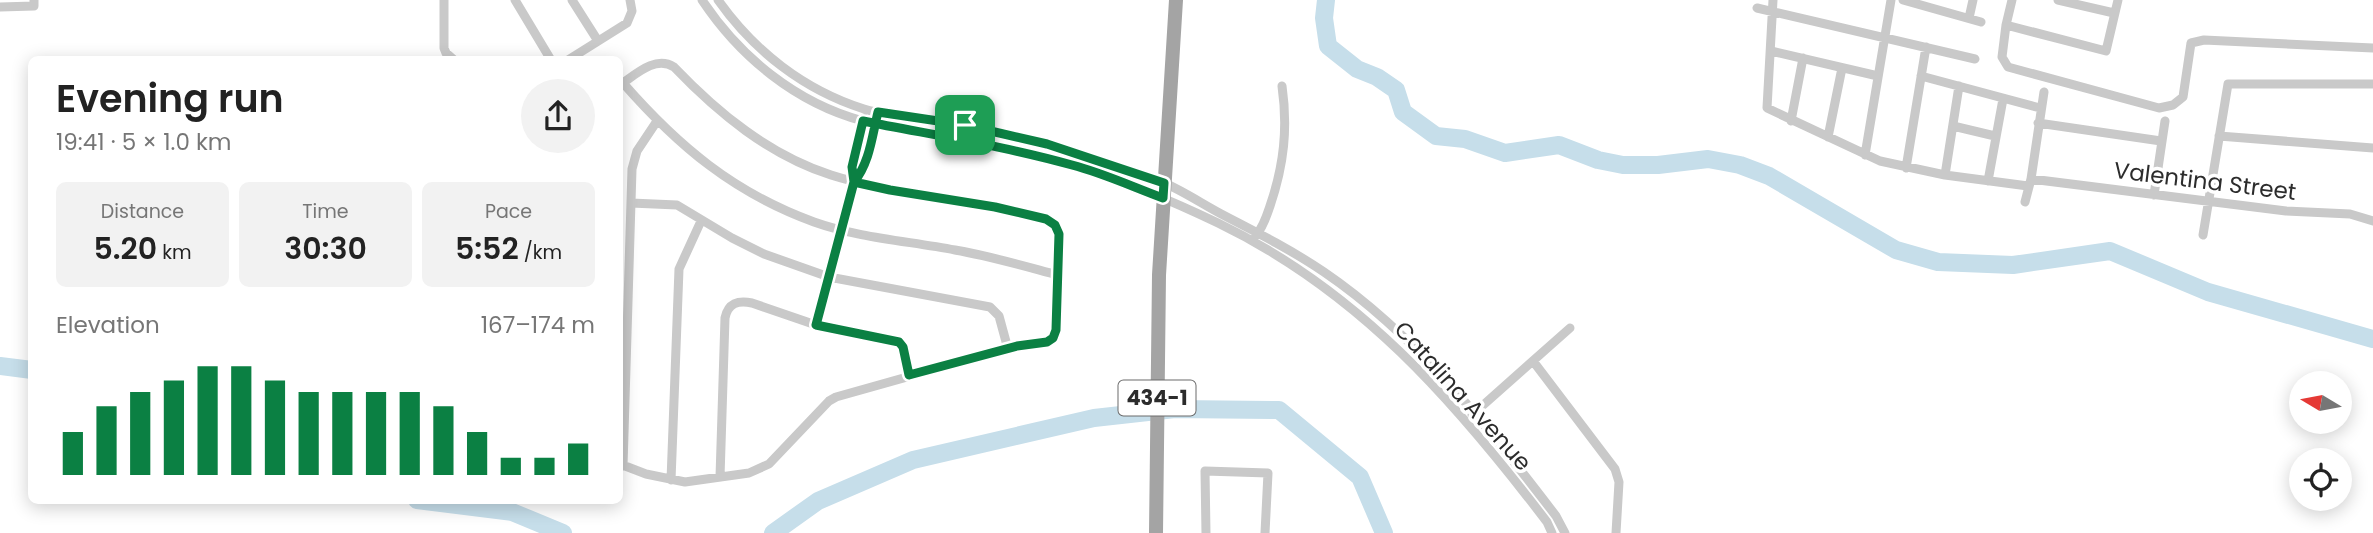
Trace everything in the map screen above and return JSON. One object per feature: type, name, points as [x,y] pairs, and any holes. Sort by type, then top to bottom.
[{"type":"main road","name":"434-1","points":[[1156,533],[1163,190],[1176,0]]},
{"type":"street","points":[[0,8],[34,6],[34,0]]},
{"type":"street","points":[[442,56],[444,0]]},
{"type":"street","points":[[515,0],[549,56]]},
{"type":"street","points":[[572,0],[598,41]]},
{"type":"street","points":[[574,56],[627,23],[632,11],[630,0]]},
{"type":"street","name":"Catalina Avenue","points":[[702,0],[732,40],[778,81],[837,112],[863,121],[964,139],[1075,165],[1163,190],[1317,282],[1375,327],[1408,357],[1502,463],[1547,522],[1552,533]]},
{"type":"street","name":"Catalina Avenue","points":[[718,0],[744,33],[811,87],[866,110],[965,125],[1047,144],[1163,190],[1259,233],[1324,272],[1416,348],[1475,412],[1556,516],[1565,533]]},
{"type":"street","points":[[1773,0],[1771,51],[1878,76]]},
{"type":"street","points":[[1865,155],[1891,0]]},
{"type":"street","points":[[1903,0],[1933,4],[1981,22]]},
{"type":"street","points":[[1969,18],[1973,0]]},
{"type":"street","points":[[2012,0],[2002,57],[2008,67],[2159,108],[2173,105],[2183,97],[2191,44],[2204,40],[2373,48]]},
{"type":"street","points":[[2058,0],[2114,13]]},
{"type":"street","points":[[2006,26],[2106,51],[2118,0]]},
{"type":"street","points":[[1757,8],[1975,59]]},
{"type":"street","points":[[1906,168],[1926,47]]},
{"type":"street","points":[[444,48],[449,56]]},
{"type":"street","name":"Valentina Street","points":[[1771,51],[1767,108],[1865,155],[1906,168],[1988,181],[2154,195],[2286,211],[2350,214],[2373,220]]},
{"type":"street","points":[[1791,121],[1803,58]]},
{"type":"street","points":[[623,83],[654,64],[671,64],[721,113],[767,145],[811,167],[854,182],[995,207],[1051,222],[1059,234],[1056,330],[1053,338],[1047,342],[1008,349],[836,397],[829,401],[769,464],[749,473],[685,482],[623,466]]},
{"type":"street","points":[[1828,137],[1842,68]]},
{"type":"street","points":[[1921,76],[2040,108]]},
{"type":"street","points":[[2203,235],[2228,84],[2373,84]]},
{"type":"street","points":[[623,86],[697,157],[742,188],[790,213],[841,230],[989,257],[1058,275]]},
{"type":"street","points":[[1248,239],[1259,233],[1284,155],[1285,108],[1282,86]]},
{"type":"street","points":[[1945,175],[1959,86]]},
{"type":"street","points":[[2025,202],[2044,92]]},
{"type":"street","points":[[1988,181],[2003,99]]},
{"type":"street","points":[[854,182],[852,167],[866,110]]},
{"type":"street","points":[[816,325],[854,182],[864,169],[878,112]]},
{"type":"street","points":[[623,413],[634,158],[657,121]]},
{"type":"street","points":[[2154,195],[2165,121]]},
{"type":"street","points":[[2038,123],[2161,141]]},
{"type":"street","points":[[1953,126],[1995,136]]},
{"type":"street","points":[[2219,136],[2373,148]]},
{"type":"street","points":[[631,203],[677,205],[701,221],[764,254],[829,277],[990,307],[999,316],[1008,349]]},
{"type":"street","points":[[671,480],[678,269],[701,221]]},
{"type":"street","points":[[720,477],[725,318],[733,303],[745,301],[816,325],[899,342],[903,347],[909,375]]},
{"type":"street","points":[[1466,420],[1570,327]]},
{"type":"street","points":[[1533,361],[1615,469],[1619,482],[1616,533]]},
{"type":"street","points":[[1206,533],[1205,471],[1268,473],[1265,533]]},
{"type":"waterway","points":[[1326,0],[1324,18],[1328,46],[1357,69],[1377,77],[1396,90],[1403,112],[1436,136],[1465,139],[1505,153],[1559,145],[1598,160],[1623,165],[1658,165],[1708,159],[1740,165],[1769,176],[1896,250],[1938,262],[2013,265],[2110,251],[2208,292],[2373,339]]},
{"type":"waterway","points":[[0,366],[28,370]]},
{"type":"waterway","points":[[773,533],[818,501],[913,460],[1094,418],[1175,409],[1279,410],[1360,477],[1384,533]]},
{"type":"waterway","points":[[449,504],[512,512],[563,533]]},
{"type":"route","points":[[965,125],[878,112],[876,123],[864,169],[854,182],[816,325],[899,342],[903,347],[909,375],[1017,346],[1047,342],[1053,338],[1056,330],[1059,234],[1055,225],[1046,219],[995,207],[854,182],[852,167],[863,121],[876,123],[914,131],[964,139],[1075,165],[1163,198],[1164,183],[1080,153],[965,125]]}]
